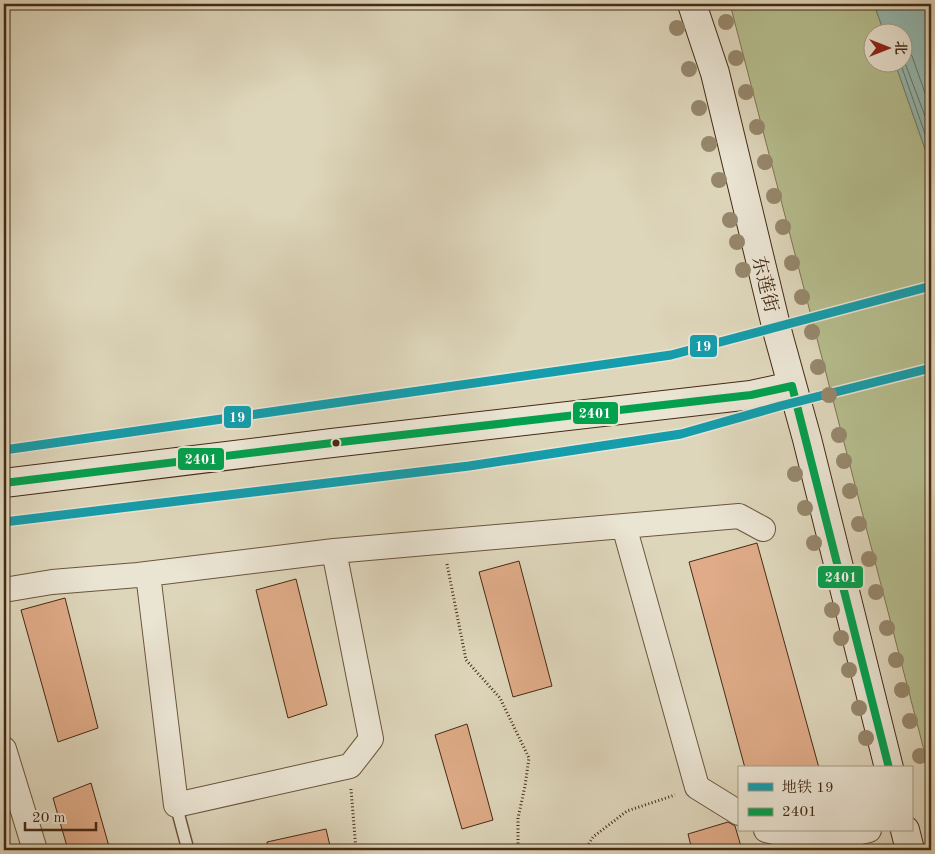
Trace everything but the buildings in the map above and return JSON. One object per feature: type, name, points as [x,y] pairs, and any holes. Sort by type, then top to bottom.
[{"type":"street","name":"东莲街","points":[[692,4],[715,73],[778,334],[888,766]]},
{"type":"street","points":[[4,483],[313,445],[750,395],[792,386]]},
{"type":"street","points":[[4,590],[52,582],[148,574],[334,551],[739,516],[763,529]]},
{"type":"street","points":[[624,526],[696,787],[738,812]]},
{"type":"street","points":[[148,574],[176,805],[350,766],[371,739],[334,551]]},
{"type":"street","points":[[4,749],[35,850]]},
{"type":"street","points":[[774,832],[819,845],[862,832]]},
{"type":"street","points":[[906,832],[910,850]]},
{"type":"lane","points":[[176,805],[188,850]]},
{"type":"path","points":[[443,542],[466,660],[500,698],[529,758],[526,786],[518,818],[517,849],[531,848],[537,850]]},
{"type":"path","points":[[350,766],[356,850]]},
{"type":"path","points":[[585,850],[593,837],[628,811],[696,787]]},
{"type":"green space","points":[[730,4],[874,4],[880,22],[862,22],[862,72],[898,72],[931,166],[931,777]]},
{"type":"water","points":[[874,4],[931,4],[931,166],[898,72],[912,72],[912,22],[880,22]]},
{"type":"metro line","name":"19","points":[[4,450],[671,355],[931,286]]},
{"type":"metro line","name":"19","points":[[4,522],[469,466],[681,434],[780,406],[931,368]]},
{"type":"transit line","name":"2401","points":[[792,386],[888,766]]},
{"type":"transit line","name":"2401","points":[[4,483],[751,395],[792,386]]}]
